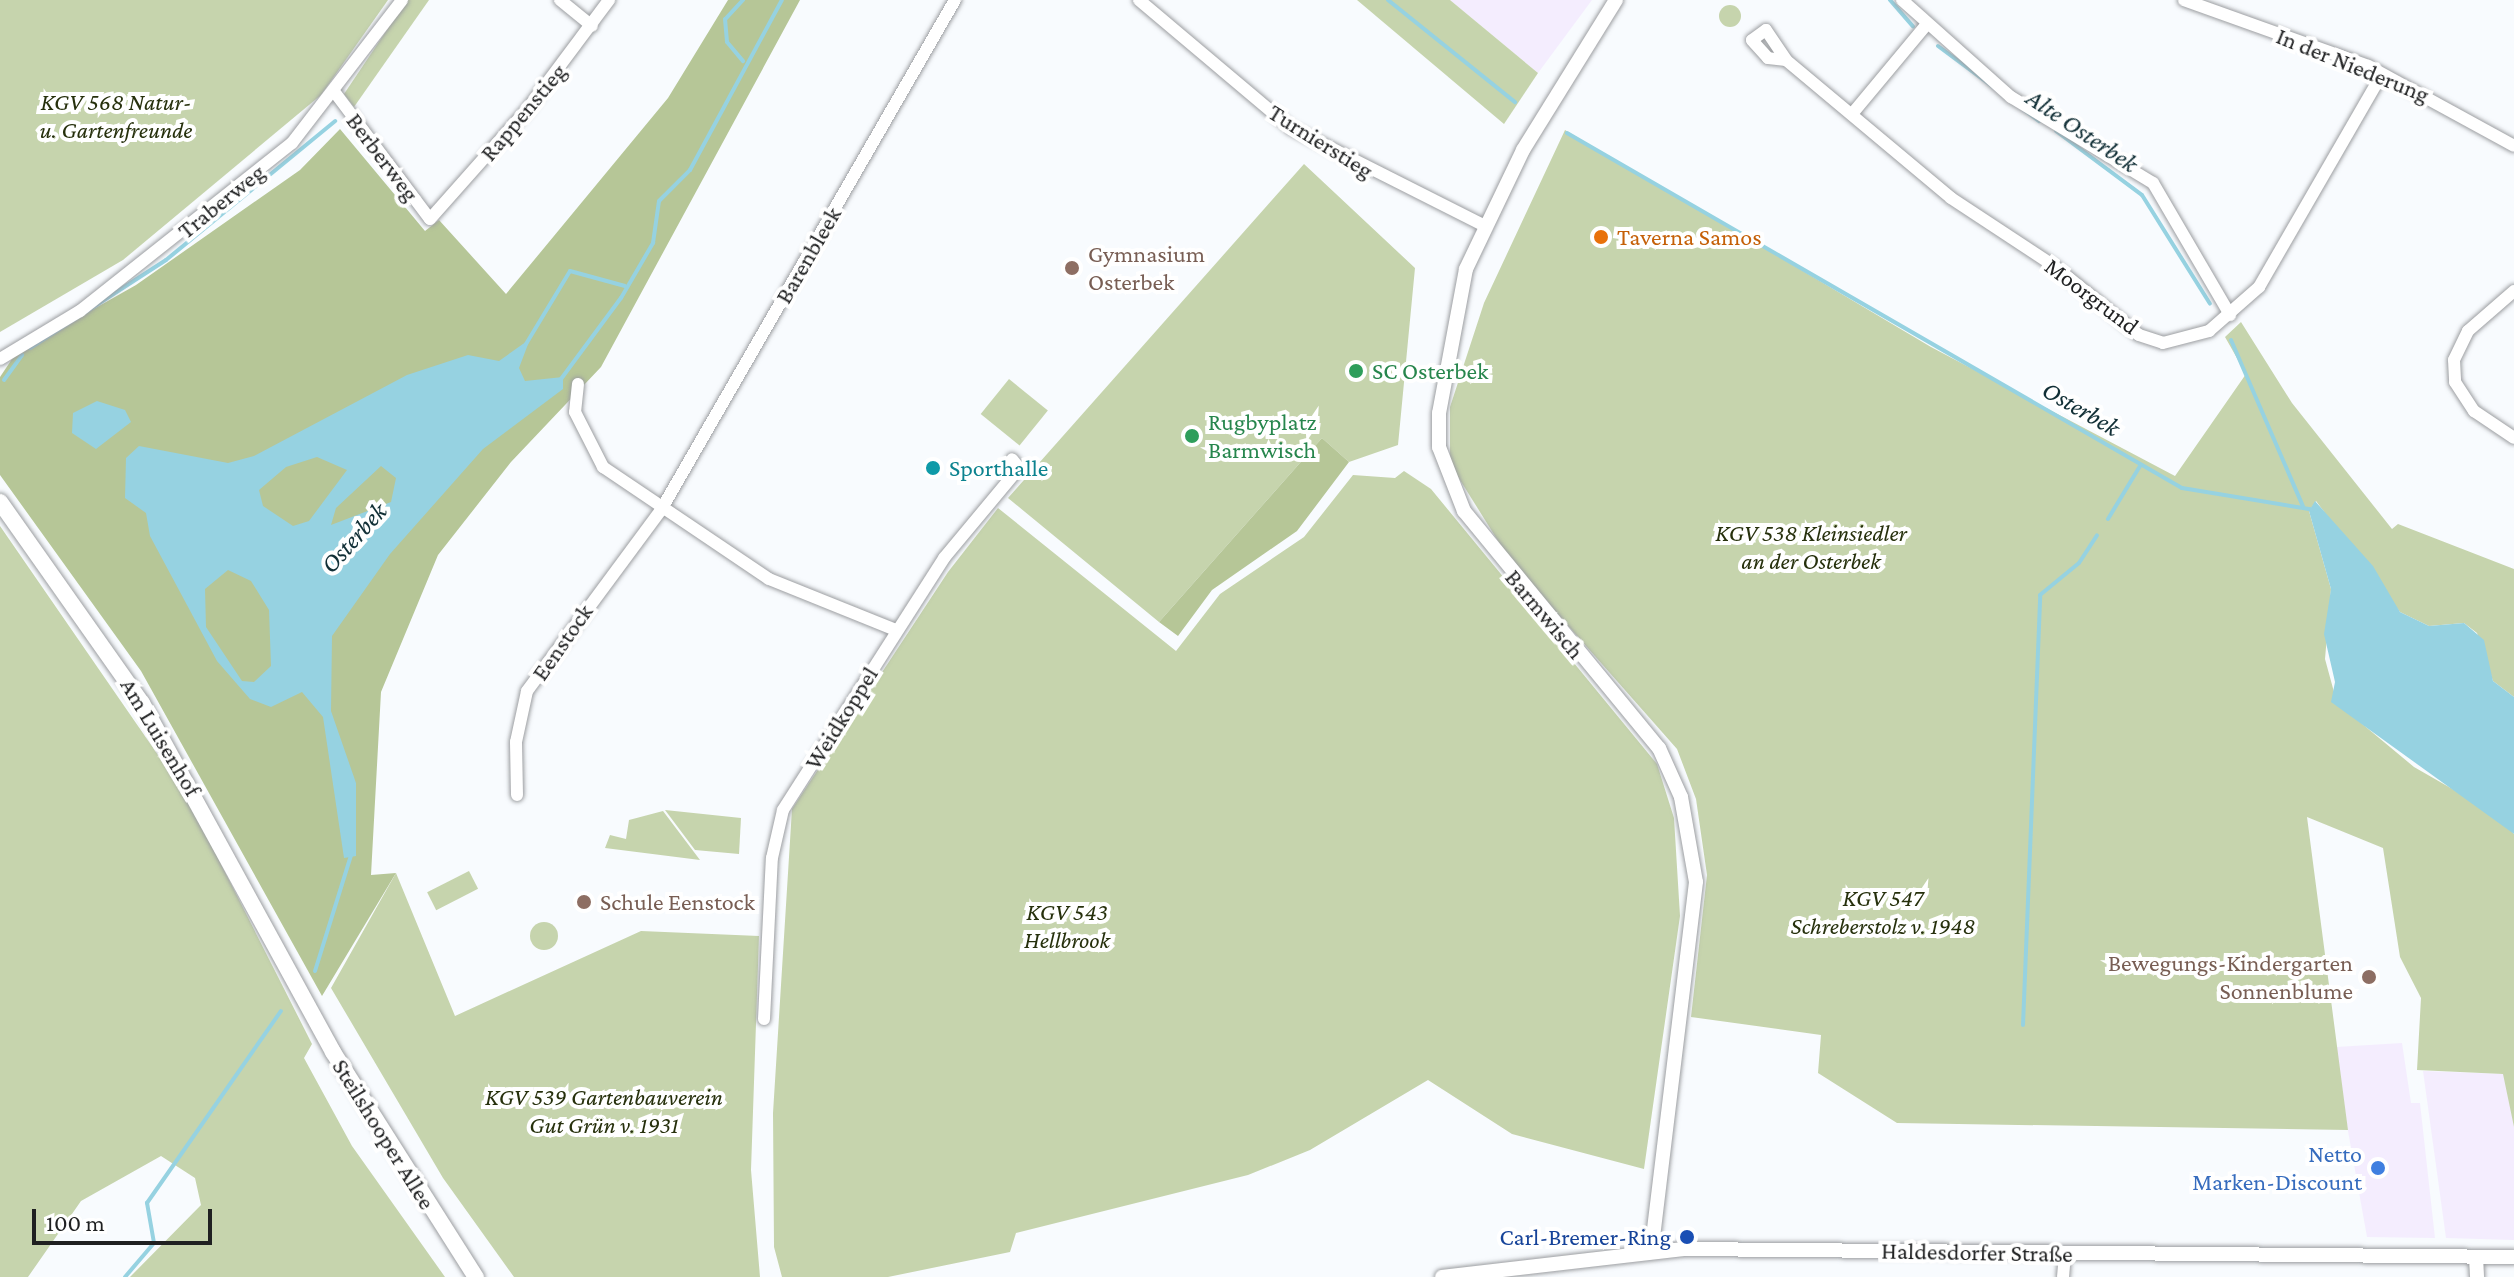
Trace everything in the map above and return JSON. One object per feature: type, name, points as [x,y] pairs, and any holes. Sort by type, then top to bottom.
[{"type":"main road","name":"Am Luisenhof","points":[[0,502],[142,703],[296,988]]},
{"type":"main road","name":"Steilshooper Allee","points":[[296,988],[476,1277]]},
{"type":"street","name":"Traberweg","points":[[0,359],[153,256],[292,143],[336,94],[402,0]]},
{"type":"street","points":[[560,0],[592,26]]},
{"type":"street","name":"Rappenstieg","points":[[430,219],[592,26],[609,0]]},
{"type":"street","name":"Barenbleek","points":[[661,510],[955,0]]},
{"type":"street","name":"Turnierstieg","points":[[1139,0],[1291,128],[1483,225]]},
{"type":"street","name":"Barmwisch","points":[[1616,0],[1483,225],[1462,283],[1439,413],[1446,475],[1512,578],[1659,748],[1692,840],[1696,882],[1651,1252]]},
{"type":"street","points":[[1902,0],[2011,97],[2153,183],[2230,315]]},
{"type":"street","name":"In der Niederung","points":[[2184,0],[2381,76],[2473,118],[2514,146]]},
{"type":"street","points":[[1852,114],[1927,24]]},
{"type":"street","name":"Moorgrund","points":[[1786,60],[1951,198],[2054,266],[2139,335],[2163,343],[2187,340],[2230,315],[2259,287],[2381,76]]},
{"type":"street","name":"Berberweg","points":[[336,94],[430,219]]},
{"type":"street","points":[[2514,291],[2468,331],[2454,360],[2455,382],[2474,411],[2514,438]]},
{"type":"street","points":[[578,384],[575,412],[603,467],[661,510],[769,579],[896,630]]},
{"type":"street","name":"Weidkoppel","points":[[764,1019],[772,858],[783,810],[896,630],[1019,468],[1012,459]]},
{"type":"street","name":"Eenstock","points":[[517,795],[516,742],[527,691],[661,510]]},
{"type":"street","name":"Haldesdorfer Straße","points":[[1442,1277],[1570,1259],[1651,1252],[2514,1257]]},
{"type":"street","points":[[2063,1277],[2065,1253]]},
{"type":"street","points":[[2476,1257],[2477,1277]]},
{"type":"street","points":[[1570,1259],[1571,1277]]},
{"type":"shaded area","points":[[1450,0],[1592,0],[1538,73]]},
{"type":"shaded area","points":[[2402,1043],[2411,1103],[2420,1103],[2435,1238],[2367,1237],[2348,1131],[2336,1047]]},
{"type":"shaded area","points":[[2423,1071],[2504,1074],[2514,1127],[2514,1240],[2446,1238]]},
{"type":"green space","name":"KGV 568 Natur- u. Gartenfreunde","points":[[0,0],[388,0],[321,95],[123,260],[0,332]]},
{"type":"green space","points":[[407,0],[429,0],[354,107],[344,94]]},
{"type":"green space","points":[[728,0],[800,0],[601,367],[511,462],[438,555],[381,692],[371,875],[396,873],[322,996],[141,671],[0,475],[0,377],[16,353],[136,285],[300,170],[340,129],[425,231],[439,220],[506,294],[668,98]]},
{"type":"green space","points":[[1357,0],[1450,0],[1538,73],[1504,124]]},
{"type":"green space","points":[[1726,5],[1734,5],[1741,16],[1734,27],[1726,27],[1719,20],[1719,12]]},
{"type":"green space","name":"KGV 538 Kleinsiedler an der Osterbek","points":[[1565,130],[1931,347],[2175,476],[2246,374],[2225,337],[2241,322],[2292,403],[2392,529],[2398,524],[2514,569],[2514,697],[2493,681],[2477,633],[2464,623],[2429,626],[2400,612],[2316,501],[2309,511],[2331,589],[2325,659],[2337,703],[2414,767],[2489,810],[2514,834],[2514,1127],[2503,1074],[2417,1070],[2421,998],[2400,957],[2383,848],[2307,817],[2348,1130],[1897,1123],[1818,1073],[1821,1035],[1691,1017],[1707,875],[1696,799],[1677,749],[1510,560],[1450,464],[1450,407],[1484,303]]},
{"type":"green space","points":[[1304,164],[1415,268],[1398,445],[1349,462],[1322,438],[1159,622],[1008,498]]},
{"type":"green space","points":[[1009,379],[1048,410],[1020,445],[981,414]]},
{"type":"green space","points":[[1322,438],[1349,462],[1297,531],[1212,590],[1178,636],[1159,622]]},
{"type":"green space","name":"KGV 543 Hellbrook","points":[[1404,471],[1431,489],[1657,764],[1674,818],[1680,916],[1644,1169],[1512,1134],[1428,1080],[1310,1150],[1248,1175],[1016,1233],[1010,1252],[888,1277],[782,1277],[774,1247],[773,1113],[792,809],[948,572],[998,508],[1176,651],[1220,594],[1304,537],[1353,475],[1395,478]]},
{"type":"green space","points":[[0,526],[187,797],[312,1044],[304,1058],[352,1146],[445,1277],[130,1277],[201,1205],[195,1178],[161,1156],[81,1201],[28,1277],[0,1277]]},
{"type":"green space","points":[[665,810],[741,818],[739,854],[695,850]]},
{"type":"green space","points":[[663,811],[700,860],[605,848],[610,835],[626,839],[629,820]]},
{"type":"green space","points":[[469,871],[478,889],[436,910],[427,892]]},
{"type":"green space","name":"KGV 539 Gartenbauverein Gut Grün v. 1931","points":[[396,873],[455,1016],[641,931],[759,936],[751,1170],[760,1277],[514,1277],[443,1178],[331,988]]},
{"type":"green space","points":[[544,922],[554,926],[558,936],[554,946],[544,950],[534,946],[530,936],[534,926]]},
{"type":"water","points":[[530,339],[519,368],[525,381],[563,377],[563,389],[483,449],[390,554],[332,636],[331,711],[356,783],[356,856],[344,858],[323,717],[302,692],[271,707],[250,699],[217,661],[150,536],[146,513],[125,498],[126,458],[139,446],[228,463],[254,456],[407,375],[468,355],[499,361]],"holes":[[[317,457],[347,470],[309,521],[293,526],[263,506],[259,490],[286,467]],[[381,466],[396,478],[391,502],[331,525],[336,508]],[[228,570],[251,581],[269,610],[271,666],[254,682],[242,681],[206,627],[205,589]]]},
{"type":"water","points":[[97,401],[125,410],[131,422],[96,449],[72,433],[73,413]]},
{"type":"water","points":[[2315,501],[2373,566],[2400,612],[2429,626],[2464,623],[2484,640],[2493,681],[2514,697],[2514,834],[2331,702],[2335,682],[2324,634],[2331,589],[2309,511]]},
{"type":"waterway","points":[[743,0],[725,19],[727,42],[743,61]]},
{"type":"waterway","name":"Osterbek","points":[[561,379],[621,298],[653,243],[659,201],[690,170],[782,0]]},
{"type":"waterway","name":"Osterbek","points":[[1388,0],[1515,102]]},
{"type":"waterway","name":"Alte Osterbek","points":[[1890,0],[1913,26]]},
{"type":"waterway","name":"Alte Osterbek","points":[[1938,46],[2039,121]]},
{"type":"waterway","points":[[30,348],[166,260],[335,121]]},
{"type":"waterway","name":"Alte Osterbek","points":[[2056,131],[2142,195],[2210,304]]},
{"type":"waterway","name":"Osterbek","points":[[1567,133],[2182,488],[2315,510]]},
{"type":"waterway","name":"Osterbek","points":[[526,344],[570,271],[625,286]]},
{"type":"waterway","name":"Alte Osterbek","points":[[2231,340],[2303,506]]},
{"type":"waterway","points":[[4,380],[22,355]]},
{"type":"waterway","points":[[2108,519],[2140,466]]},
{"type":"waterway","points":[[2023,1025],[2040,595],[2079,563],[2097,535]]},
{"type":"waterway","name":"Osterbek","points":[[315,971],[352,852]]},
{"type":"waterway","name":"Osterbek","points":[[125,1277],[154,1243],[147,1203],[281,1011]]},
{"type":"place","name":"Taverna Samos","points":[[1601,237]]},
{"type":"place","name":"Gymnasium Osterbek","points":[[1072,268]]},
{"type":"place","name":"SC Osterbek","points":[[1356,371]]},
{"type":"place","name":"Rugbyplatz Barmwisch","points":[[1192,436]]},
{"type":"place","name":"Sporthalle","points":[[933,468]]},
{"type":"place","name":"Schule Eenstock","points":[[584,902]]},
{"type":"place","name":"Bewegungs-Kindergarten Sonnenblume","points":[[2369,977]]},
{"type":"place","name":"Netto Marken-Discount","points":[[2378,1168]]},
{"type":"place","name":"Carl-Bremer-Ring","points":[[1687,1237]]},
{"type":"park label","name":"KGV 547 Schreberstolz v. 1948","points":[[1883,912]]}]
